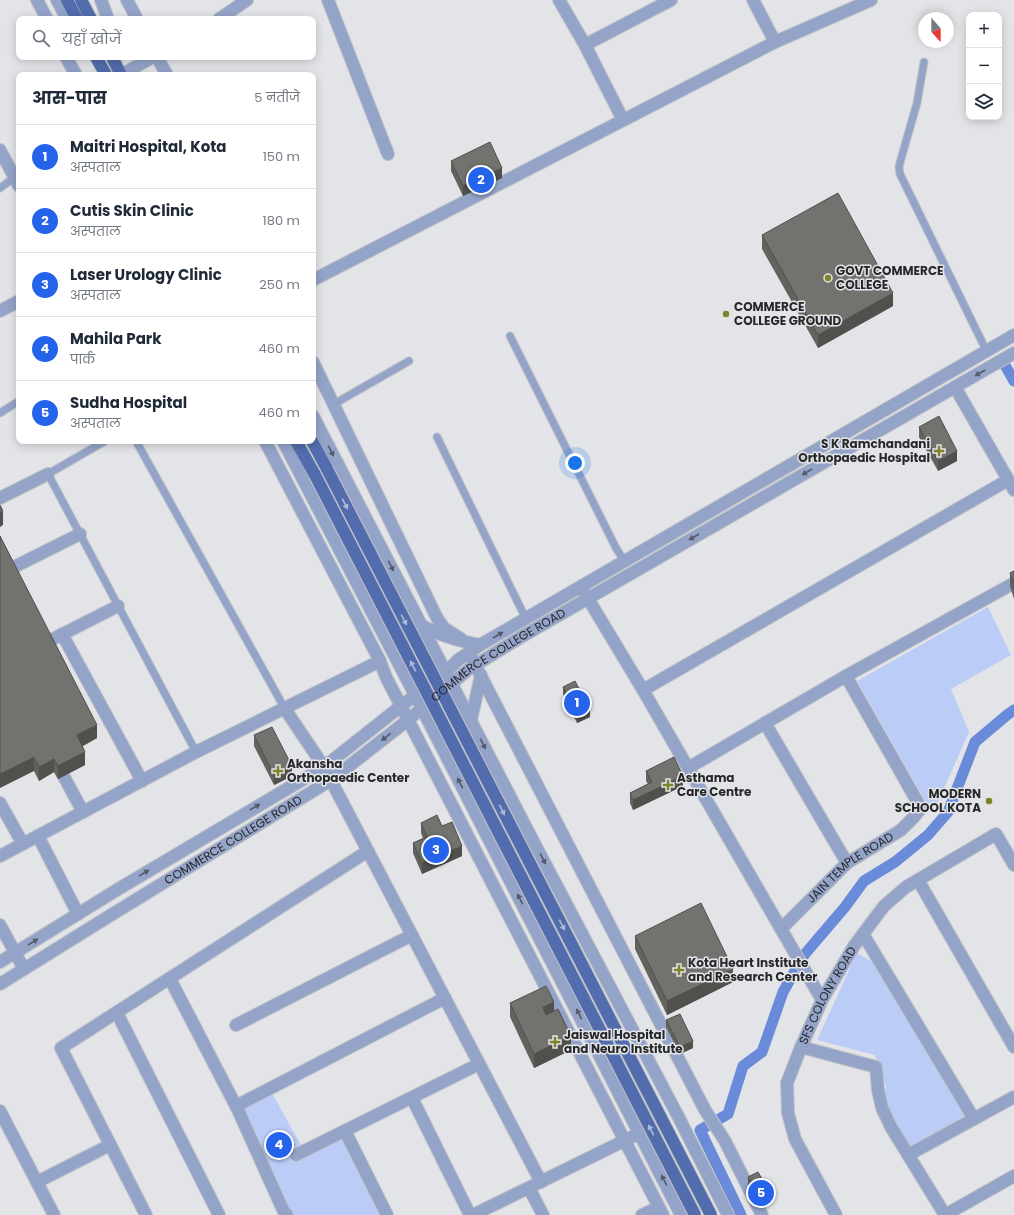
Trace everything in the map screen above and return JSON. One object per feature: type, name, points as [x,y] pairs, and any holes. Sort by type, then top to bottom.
[{"type":"main road","points":[[67,0],[72,16]]},
{"type":"main road","points":[[83,3],[90,16]]},
{"type":"main road","points":[[98,60],[104,72]]},
{"type":"main road","points":[[114,60],[120,72]]},
{"type":"main road","points":[[298,444],[695,1215]]},
{"type":"main road","points":[[314,444],[711,1215]]},
{"type":"street","points":[[37,0],[45,16]]},
{"type":"street","points":[[57,0],[71,16]]},
{"type":"street","points":[[101,0],[107,16]]},
{"type":"street","points":[[127,0],[135,16]]},
{"type":"street","points":[[223,16],[247,0]]},
{"type":"street","points":[[328,0],[388,154]]},
{"type":"street","points":[[559,0],[585,45],[624,120]]},
{"type":"street","points":[[585,45],[671,0]]},
{"type":"street","points":[[753,0],[774,42]]},
{"type":"street","points":[[316,278],[774,42],[848,5],[871,0]]},
{"type":"street","points":[[68,60],[74,72]]},
{"type":"street","points":[[126,72],[148,60]]},
{"type":"street","points":[[158,60],[164,72]]},
{"type":"street","points":[[0,150],[16,179]]},
{"type":"street","points":[[0,311],[16,302]]},
{"type":"street","points":[[0,962],[208,834],[324,767],[446,672],[467,648],[480,645],[526,619],[1014,335]]},
{"type":"street","name":"COMMERCE COLLEGE ROAD","points":[[0,984],[331,780],[452,684],[478,670],[521,637],[1014,353]]},
{"type":"street","points":[[316,368],[437,618],[444,628],[467,648],[705,1110],[725,1140],[762,1215]]},
{"type":"street","points":[[643,690],[1011,485],[955,387]]},
{"type":"street","points":[[316,422],[679,1118],[728,1215]]},
{"type":"street","points":[[267,444],[380,661],[386,677],[661,1211],[642,1215]]},
{"type":"street","points":[[285,444],[415,695],[681,1215]]},
{"type":"street","points":[[0,498],[48,474]]},
{"type":"street","points":[[0,574],[80,534]]},
{"type":"street","points":[[688,768],[846,676],[1014,583]]},
{"type":"street","points":[[581,587],[643,690],[822,1000]]},
{"type":"street","points":[[30,651],[118,606]]},
{"type":"street","points":[[421,625],[434,633],[454,640],[467,648]]},
{"type":"street","points":[[62,634],[142,781]]},
{"type":"street","points":[[0,856],[196,752],[380,661]]},
{"type":"street","points":[[471,720],[478,670]]},
{"type":"street","name":"JAIN TEMPLE ROAD","points":[[781,929],[847,863],[901,830],[921,808],[846,676]]},
{"type":"street","points":[[285,708],[324,767],[541,1182]]},
{"type":"street","points":[[765,723],[847,863]]},
{"type":"street","points":[[426,754],[440,745]]},
{"type":"street","points":[[49,749],[83,812]]},
{"type":"street","points":[[0,803],[23,844]]},
{"type":"street","name":"SFS COLONY ROAD","points":[[836,1215],[794,1139],[788,1113],[787,1083],[822,1000],[854,946],[884,906],[906,887],[996,834],[1014,865]]},
{"type":"street","points":[[38,836],[78,914]]},
{"type":"street","points":[[146,1215],[62,1048],[368,851]]},
{"type":"street","points":[[918,880],[1014,1047]]},
{"type":"street","points":[[0,926],[16,952],[24,969]]},
{"type":"street","points":[[863,934],[974,1119]]},
{"type":"street","points":[[236,1025],[412,935]]},
{"type":"street","points":[[170,979],[236,1106],[282,1213]]},
{"type":"street","points":[[236,1106],[445,998]]},
{"type":"street","points":[[117,1013],[219,1215]]},
{"type":"street","points":[[801,1047],[876,1067],[878,1090],[882,1108],[891,1127],[945,1215],[1014,1176]]},
{"type":"street","points":[[296,1155],[479,1064]]},
{"type":"street","points":[[908,1155],[1014,1097]]},
{"type":"street","points":[[412,1098],[470,1215]]},
{"type":"street","points":[[0,1111],[54,1215]]},
{"type":"street","points":[[346,1131],[387,1215]]},
{"type":"street","points":[[473,1215],[640,1133]]},
{"type":"street","points":[[37,1182],[110,1145]]},
{"type":"street","points":[[529,1188],[542,1215]]},
{"type":"lane","points":[[924,62],[917,103],[900,162],[900,174],[986,350]]},
{"type":"lane","points":[[0,188],[16,181]]},
{"type":"lane","points":[[510,336],[616,548],[625,562]]},
{"type":"lane","points":[[334,404],[409,361]]},
{"type":"lane","points":[[0,413],[16,403]]},
{"type":"lane","points":[[437,437],[526,619]]},
{"type":"lane","points":[[100,444],[48,474],[196,752]]},
{"type":"lane","points":[[138,444],[285,708]]},
{"type":"shaded area","points":[[988,607],[1011,655],[951,689],[969,732],[938,802],[930,809],[857,681]]},
{"type":"shaded area","points":[[857,953],[873,962],[967,1117],[911,1149],[889,1112],[884,1095],[886,1086],[875,1055],[817,1040]]},
{"type":"shaded area","points":[[269,1088],[306,1154],[345,1136],[384,1215],[292,1215],[238,1110]]},
{"type":"building","points":[[490,142],[502,168],[463,186],[451,161]]},
{"type":"building","name":"GOVT COMMERCE COLLEGE","points":[[838,193],[893,293],[818,335],[762,235]]},
{"type":"building","points":[[939,416],[957,451],[938,461],[919,427]]},
{"type":"building","points":[[0,505],[3,511],[0,513]]},
{"type":"building","points":[[0,536],[97,725],[77,735],[85,752],[58,766],[54,759],[39,767],[34,757],[0,774]]},
{"type":"building","points":[[1014,571],[1014,585],[1010,573]]},
{"type":"building","points":[[575,681],[590,710],[577,716],[563,687]]},
{"type":"building","points":[[272,727],[292,766],[274,775],[254,735]]},
{"type":"building","points":[[674,757],[683,776],[633,800],[630,793],[652,782],[646,771]]},
{"type":"building","points":[[437,815],[442,826],[452,822],[462,846],[422,863],[413,843],[427,837],[421,823]]},
{"type":"building","points":[[701,903],[733,969],[667,1001],[635,936]]},
{"type":"building","points":[[546,986],[554,1002],[543,1007],[546,1015],[558,1009],[571,1036],[534,1054],[510,1003]]},
{"type":"building","points":[[680,1014],[693,1041],[680,1047],[666,1020]]},
{"type":"building","points":[[758,1172],[771,1195],[761,1201],[748,1177]]},
{"type":"waterway","points":[[1002,360],[1014,381]]},
{"type":"waterway","points":[[741,1215],[700,1130],[728,1114],[743,1066],[762,1052],[783,992],[804,955],[845,907],[864,881],[895,862],[928,835],[948,812],[975,742],[1014,710]]},
{"type":"place","name":"Cutis Skin Clinic","points":[[481,180]]},
{"type":"place","name":"GOVT COMMERCE COLLEGE","points":[[828,278]]},
{"type":"place","name":"COMMERCE COLLEGE GROUND","points":[[726,314]]},
{"type":"place","name":"S K Ramchandani Orthopaedic Hospital","points":[[939,451]]},
{"type":"place","name":"Maitri Hospital, Kota","points":[[577,703]]},
{"type":"place","name":"Akansha Orthopaedic Center","points":[[278,771]]},
{"type":"place","name":"Asthama Care Centre","points":[[668,785]]},
{"type":"place","name":"MODERN SCHOOL KOTA","points":[[989,801]]},
{"type":"place","name":"Laser Urology Clinic","points":[[436,850]]},
{"type":"place","name":"Kota Heart Institute and Research Center","points":[[679,970]]},
{"type":"place","name":"Jaiswal Hospital and Neuro Institute","points":[[555,1042]]},
{"type":"place","name":"Mahila Park","points":[[279,1145]]},
{"type":"place","name":"Sudha Hospital","points":[[761,1193]]}]
